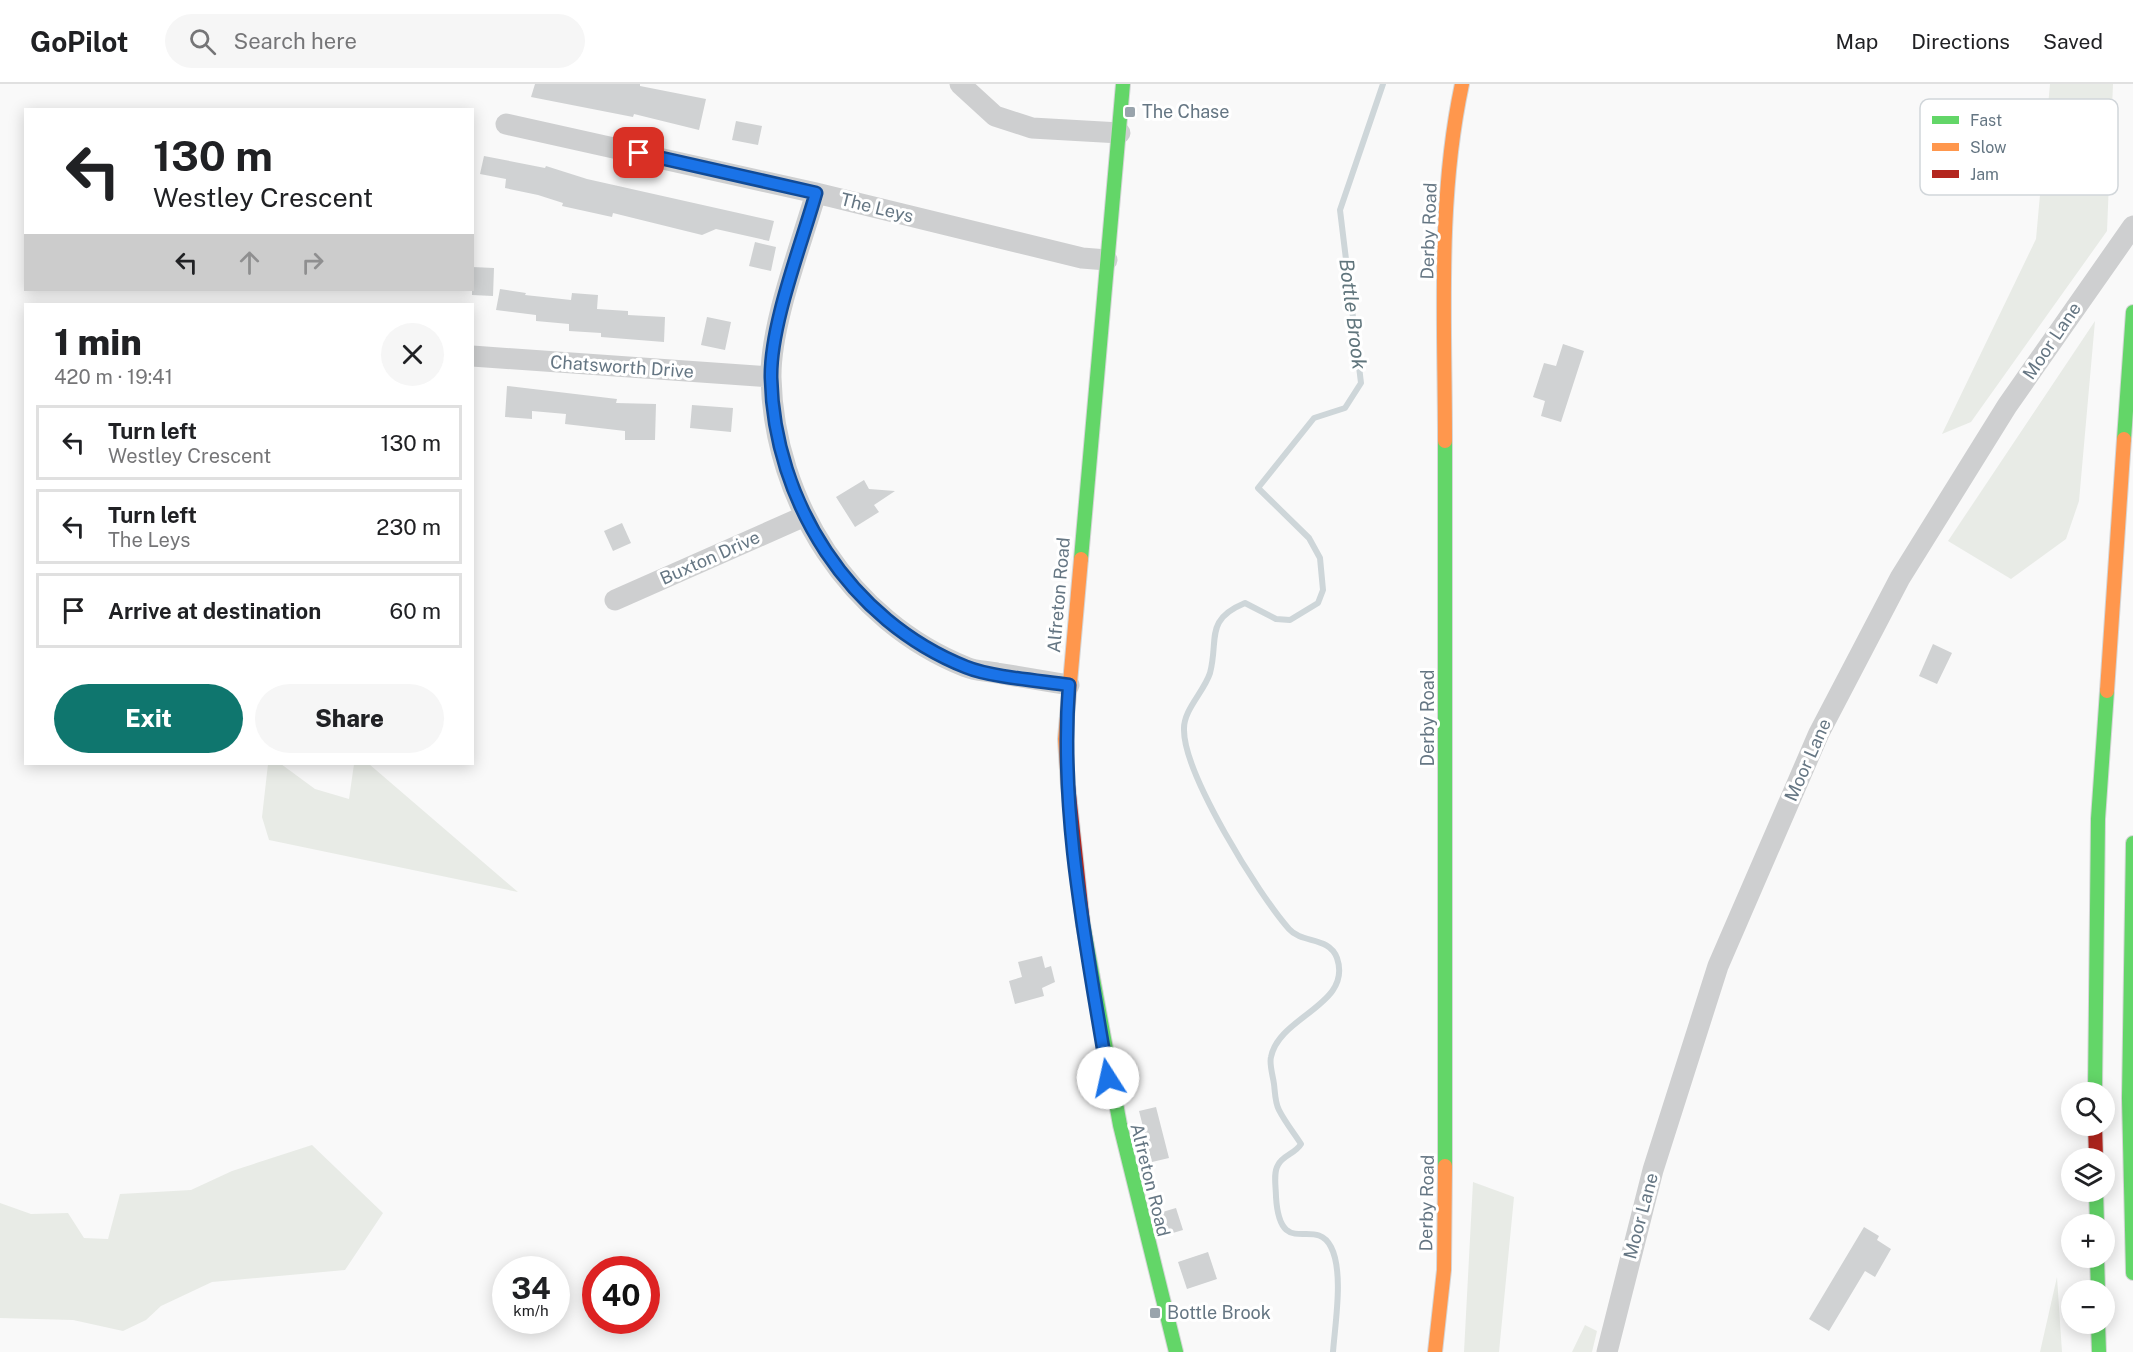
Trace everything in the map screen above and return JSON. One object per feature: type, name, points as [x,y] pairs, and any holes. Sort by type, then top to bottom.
[{"type":"main road","name":"Alfreton Road","points":[[1123,84],[1065,739],[1069,809],[1094,992],[1112,1099],[1146,1243],[1176,1352]]},
{"type":"main road","name":"Derby Road","points":[[1435,1352],[1444,1270],[1445,1160],[1445,219],[1455,116],[1462,84]]},
{"type":"main road","points":[[2095,1082],[2098,819],[2133,312]]},
{"type":"main road","points":[[2133,843],[2128,1098],[2133,1274]]},
{"type":"main road","points":[[2098,1334],[2099,1352]]},
{"type":"street","points":[[960,84],[995,116],[1032,128],[1119,133]]},
{"type":"street","name":"The Leys","points":[[506,124],[816,193],[1082,258],[1107,260]]},
{"type":"street","points":[[816,193],[777,331],[771,377],[778,447],[805,516],[833,563],[866,601],[914,640],[968,668],[1069,685]]},
{"type":"street","name":"Moor Lane","points":[[1607,1352],[1653,1170],[1718,966],[1819,733],[1900,578],[2007,406],[2133,226]]},
{"type":"street","name":"Chatsworth Drive","points":[[474,356],[771,377]]},
{"type":"street","name":"Buxton Drive","points":[[615,600],[805,516]]},
{"type":"shaded area","points":[[2050,84],[2113,84],[2112,99],[2049,99]]},
{"type":"shaded area","points":[[2040,195],[2108,195],[2107,231],[1971,422],[1942,434],[2036,239]]},
{"type":"shaded area","points":[[2095,321],[2079,501],[2066,539],[2011,579],[1948,541]]},
{"type":"shaded area","points":[[268,765],[282,765],[315,789],[349,799],[354,765],[370,765],[518,892],[269,840],[262,817]]},
{"type":"shaded area","points":[[312,1145],[383,1213],[345,1270],[212,1282],[161,1306],[146,1320],[123,1331],[73,1320],[0,1318],[0,1203],[31,1214],[68,1213],[84,1238],[108,1239],[120,1194],[191,1190],[232,1171]]},
{"type":"shaded area","points":[[1473,1182],[1514,1197],[1499,1352],[1464,1352]]},
{"type":"shaded area","points":[[2057,1277],[2062,1352],[2040,1352]]},
{"type":"shaded area","points":[[1585,1325],[1597,1331],[1592,1352],[1572,1352]]},
{"type":"building","points":[[535,84],[640,84],[640,86],[706,99],[699,130],[634,114],[633,117],[531,97]]},
{"type":"building","points":[[736,121],[762,126],[758,145],[732,140]]},
{"type":"building","points":[[484,156],[545,168],[546,166],[587,179],[774,221],[769,241],[716,229],[702,235],[613,213],[612,217],[562,206],[563,203],[538,195],[505,188],[506,179],[480,174]]},
{"type":"building","points":[[755,242],[776,247],[771,271],[749,266]]},
{"type":"building","points":[[474,267],[494,268],[493,296],[472,295]]},
{"type":"building","points":[[500,289],[526,293],[525,295],[571,300],[572,293],[598,295],[597,309],[628,311],[628,315],[665,317],[664,342],[601,337],[601,333],[569,331],[569,324],[536,321],[536,315],[496,310]]},
{"type":"building","points":[[707,317],[731,322],[725,350],[701,345]]},
{"type":"building","points":[[1563,344],[1584,351],[1561,422],[1541,416],[1545,401],[1533,397],[1544,363],[1556,366]]},
{"type":"building","points":[[507,386],[617,399],[616,403],[656,404],[655,440],[625,440],[625,431],[565,424],[566,414],[532,411],[532,419],[505,417]]},
{"type":"building","points":[[692,405],[733,408],[731,432],[690,428]]},
{"type":"building","points":[[864,480],[869,489],[895,491],[874,505],[879,512],[855,527],[836,497]]},
{"type":"building","points":[[622,523],[631,543],[613,551],[604,531]]},
{"type":"building","points":[[1933,644],[1952,653],[1937,684],[1919,676]]},
{"type":"building","points":[[1042,956],[1045,968],[1051,966],[1055,982],[1042,988],[1044,996],[1015,1004],[1009,981],[1022,977],[1018,962]]},
{"type":"building","points":[[1156,1107],[1169,1158],[1152,1162],[1139,1111]]},
{"type":"building","points":[[1176,1208],[1183,1230],[1166,1235],[1159,1213]]},
{"type":"building","points":[[1864,1227],[1879,1236],[1877,1240],[1891,1249],[1875,1277],[1865,1271],[1829,1331],[1809,1319]]},
{"type":"building","points":[[1208,1252],[1217,1279],[1187,1289],[1178,1262]]},
{"type":"waterway","name":"Bottle Brook","points":[[1333,1352],[1338,1284],[1335,1258],[1331,1247],[1324,1238],[1316,1235],[1291,1233],[1284,1227],[1279,1216],[1275,1185],[1276,1168],[1301,1144],[1278,1107],[1271,1057],[1277,1043],[1287,1031],[1335,988],[1339,974],[1337,958],[1328,946],[1294,934],[1260,889],[1209,803],[1187,750],[1184,730],[1190,708],[1210,673],[1216,632],[1224,616],[1245,603],[1276,619],[1290,620],[1318,603],[1323,590],[1320,558],[1309,538],[1258,488],[1314,418],[1345,408],[1361,383],[1340,210],[1383,84]]},
{"type":"traffic: fast","points":[[1081,559],[1123,84]]},
{"type":"traffic: fast","points":[[2124,439],[2133,312]]},
{"type":"traffic: fast","points":[[1445,441],[1445,1166]]},
{"type":"traffic: fast","points":[[2095,1082],[2098,819],[2107,691]]},
{"type":"traffic: fast","points":[[2133,843],[2129,1098],[2133,1273]]},
{"type":"traffic: fast","points":[[1083,924],[1120,1125],[1176,1352]]},
{"type":"traffic: fast","points":[[2096,1202],[2097,1214]]},
{"type":"traffic: fast","points":[[2097,1268],[2098,1280]]},
{"type":"traffic: fast","points":[[2098,1334],[2099,1352]]},
{"type":"traffic: slow","points":[[1445,441],[1446,217],[1454,128],[1462,84]]},
{"type":"traffic: slow","points":[[2107,691],[2124,439]]},
{"type":"traffic: slow","points":[[1068,785],[1065,739],[1081,559]]},
{"type":"traffic: slow","points":[[1435,1352],[1444,1270],[1445,1166]]},
{"type":"traffic: jam","points":[[1068,785],[1083,924]]},
{"type":"traffic: jam","points":[[2095,1136],[2096,1148]]},
{"type":"place","name":"The Chase","points":[[1130,112]]},
{"type":"place","name":"Bottle Brook","points":[[1155,1313]]},
{"type":"route","points":[[639,153],[816,193],[777,331],[771,377],[778,447],[805,516],[833,563],[866,601],[914,640],[968,668],[1069,685],[1065,739],[1069,809],[1079,896],[1108,1078]]}]
